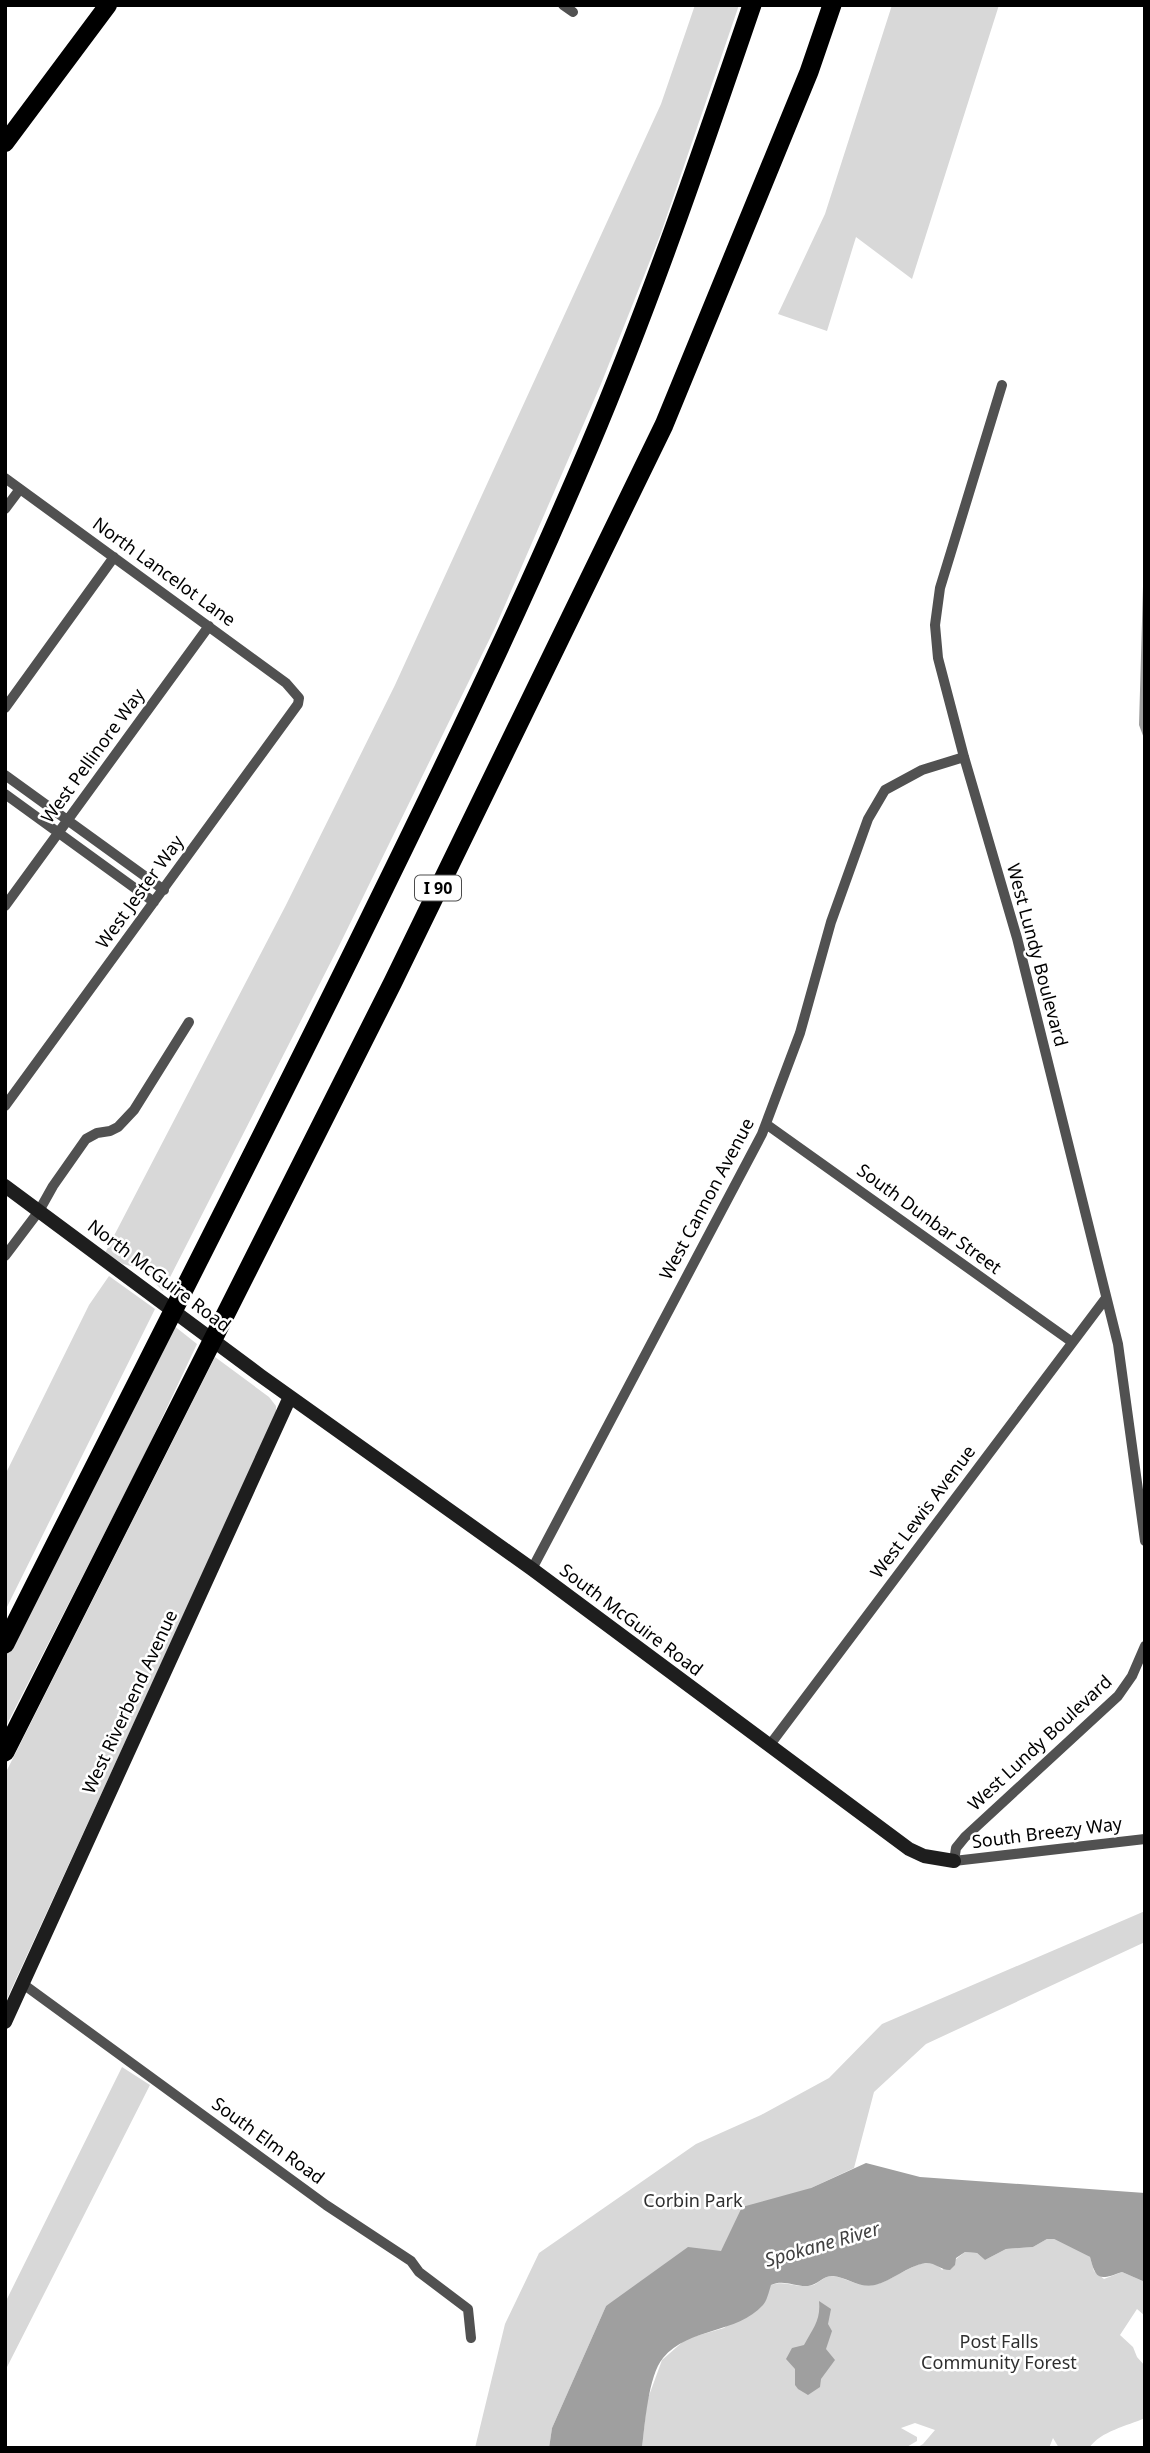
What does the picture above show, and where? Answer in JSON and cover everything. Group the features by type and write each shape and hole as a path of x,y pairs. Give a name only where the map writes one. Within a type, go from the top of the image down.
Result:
{"highway":[{"name":"I 90","path":"5,1644 313,1034 488,675 589,447 627,352 668,245 752,5"},
{"name":"I 90","path":"5,1752 393,982 664,425 773,162 832,5"}],"main road":[{"path":"5,143 108,5"}],"street":[{"name":"West Lundy Boulevard","path":"1002,385 940,588 935,625 940,671 1017,938 1118,1344 1145,1541"},
{"name":"North Lancelot Lane","path":"5,478 286,683 299,698"},
{"path":"5,509 20,489"},
{"path":"5,708 114,557"},
{"name":"West Pellinore Way","path":"5,906 209,626"},
{"name":"West Jester Way","path":"5,1106 299,704 299,698"},
{"name":"West Cannon Avenue","path":"532,1569 766,1124 800,1033 831,922 868,819 885,790 922,770 964,757"},
{"path":"5,775 164,890"},
{"path":"5,794 154,902"},
{"path":"5,1256 39,1211 86,1139 118,1127 134,1110 189,1022"},
{"path":"5,1085 15,1092"},
{"name":"South Dunbar Street","path":"766,1124 1072,1342"},
{"name":"North McGuire Road","path":"5,1186 290,1397"},
{"name":"West Lewis Avenue","path":"769,1746 1105,1298"},
{"name":"South McGuire Road","path":"290,1397 532,1569 909,1849 925,1856 954,1861"},
{"name":"West Riverbend Avenue","path":"5,2022 290,1397"},
{"name":"West Lundy Boulevard","path":"954,1861 956,1849 962,1840 1118,1696 1132,1676 1145,1646"},
{"name":"South Breezy Way","path":"954,1861 1145,1839"},
{"name":"South Elm Road","path":"23,1984 326,2205 411,2261 419,2272 468,2309 471,2338"}],"green space":[{"path":"695,5 739,5 661,233 601,384 495,628 339,946 163,1291 156,1284 162,1274 123,1264 105,1253 286,905 395,685 661,104"},
{"path":"892,5 999,5 912,279 856,237 827,331 778,314 825,214"},
{"path":"109,1276 155,1309 5,1611 5,1475 89,1305"},
{"path":"173,1325 197,1344 143,1458 5,1728 5,1655"},
{"path":"215,1357 269,1397 276,1406 276,1414 5,2003 5,1774"},
{"name":"Corbin Park","path":"1145,1911 1145,1942 926,2044 874,2092 854,2168 811,2188 721,2252 606,2306 552,2428 549,2448 475,2448 505,2324 539,2253 696,2144 761,2115 829,2078 882,2024"},
{"path":"122,2067 150,2085 5,2371 5,2303"},
{"name":"Post Falls Community Forest","path":"1047,2239 1054,2239 1090,2257 1094,2271 1104,2279 1122,2272 1145,2282 1145,2316 1137,2309 1120,2335 1133,2347 1145,2366 1145,2418 1107,2433 1089,2448 1059,2448 1053,2438 1049,2448 916,2448 935,2430 915,2423 901,2428 917,2437 917,2441 905,2448 642,2448 647,2401 662,2360 686,2339 724,2328 771,2285 780,2283 811,2286 832,2276 862,2285 873,2285 927,2262 934,2263 942,2270 965,2252 977,2253 985,2260 1006,2249 1033,2247"}],"water":[{"path":"1145,517 1145,741 1139,725"},
{"name":"Spokane River","path":"866,2163 920,2177 1145,2193 1145,2282 1122,2272 1100,2276 1094,2271 1090,2257 1054,2239 1047,2239 1033,2247 1006,2249 985,2260 977,2253 965,2252 956,2258 955,2265 950,2270 925,2263 869,2286 833,2276 808,2286 776,2283 771,2285 764,2303 752,2314 686,2341 663,2358 651,2388 642,2448 549,2448 552,2428 606,2306 688,2247 721,2251 742,2207 811,2188"},
{"path":"819,2301 831,2309 828,2324 832,2331 826,2349 835,2360 821,2379 820,2387 808,2395 795,2385 795,2369 786,2359 792,2348 804,2345 818,2319"}]}
